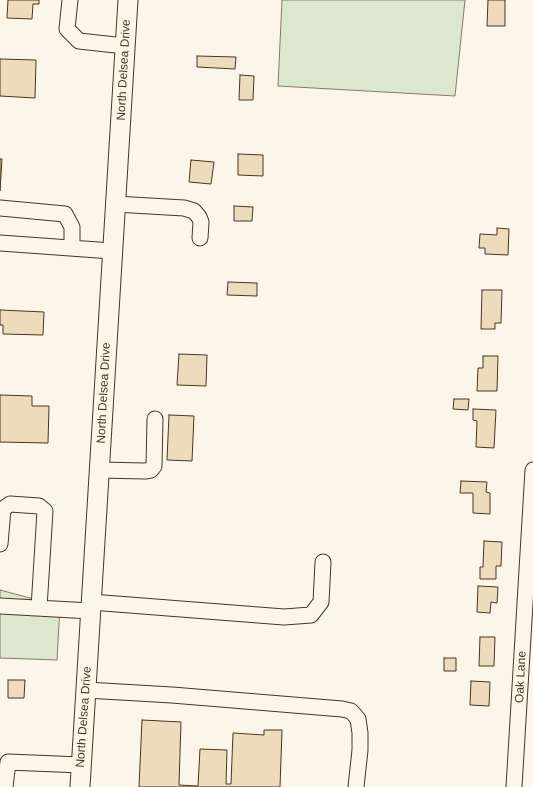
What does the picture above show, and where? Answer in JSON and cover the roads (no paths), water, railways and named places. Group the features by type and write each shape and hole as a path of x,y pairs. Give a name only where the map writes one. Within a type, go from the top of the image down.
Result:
{"main road":[{"name":"North Delsea Drive","path":"80,787 128,0"}],"street":[{"path":"70,0 67,29 79,41 125,46"},
{"path":"115,204 184,208 194,211 200,216 200,238"},
{"path":"0,208 65,214 72,227 72,248"},
{"path":"0,243 112,251"},
{"path":"99,470 150,470 154,466 155,419"},
{"name":"Oak Lane","path":"514,787 533,470"},
{"path":"0,544 3,509 10,504 38,506 45,512 39,608"},
{"path":"0,606 39,608 91,607 284,617 311,615 321,602 323,562"},
{"path":"86,690 342,709 351,711 358,719 360,733 360,750 356,787"},
{"path":"5,787 8,762 81,765"}]}
